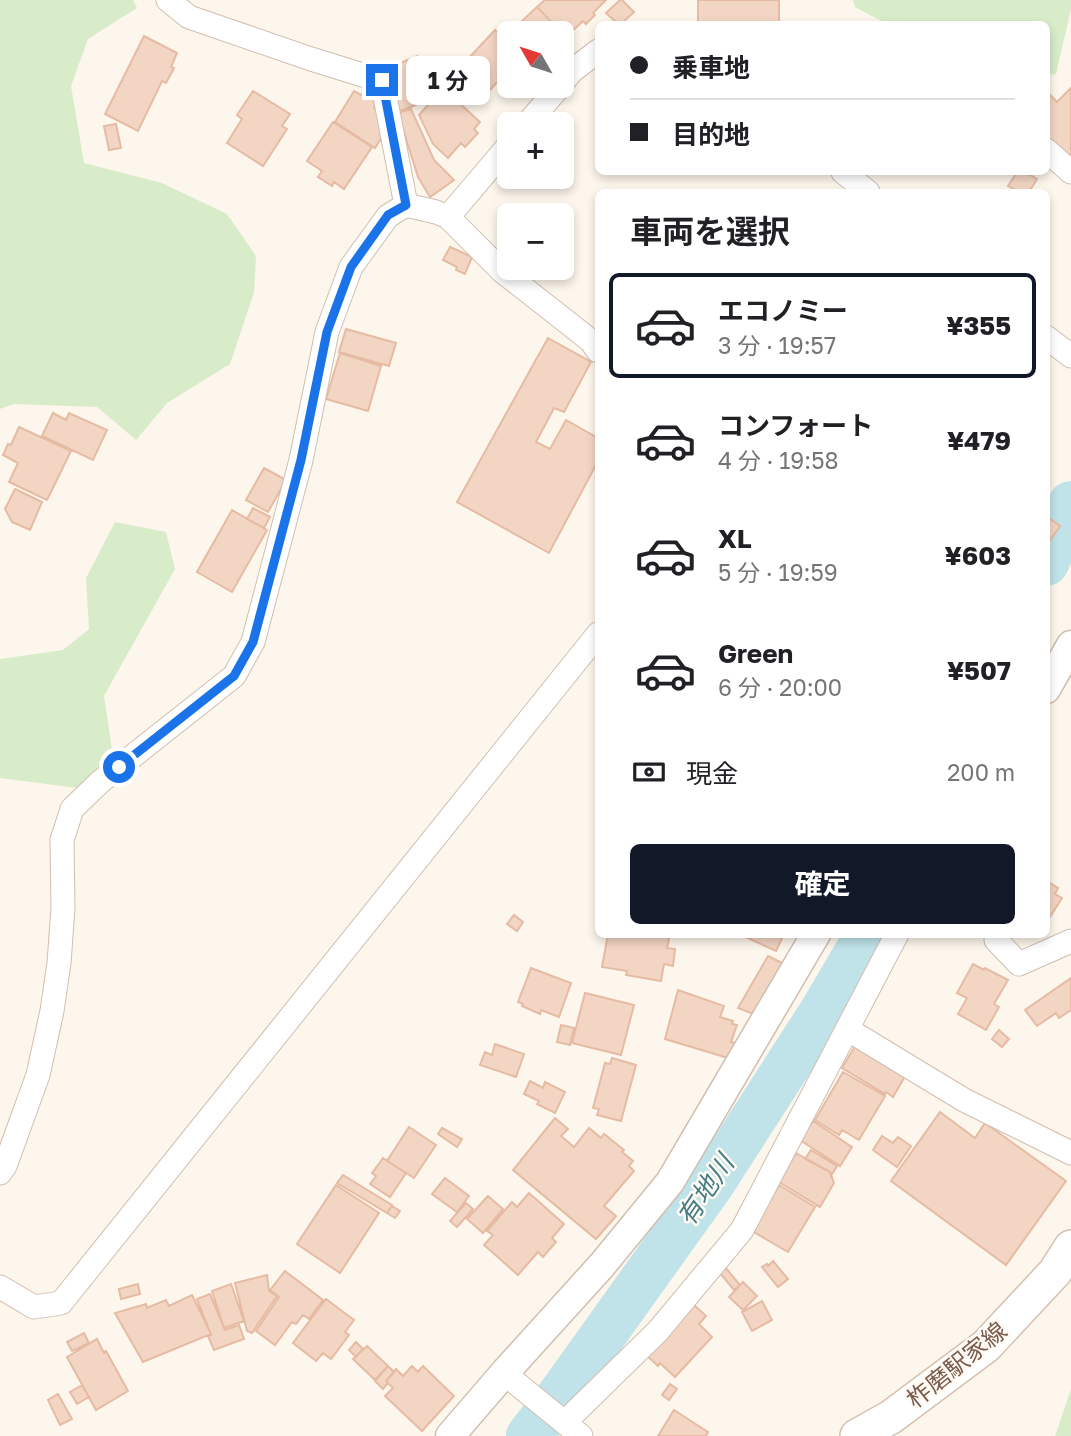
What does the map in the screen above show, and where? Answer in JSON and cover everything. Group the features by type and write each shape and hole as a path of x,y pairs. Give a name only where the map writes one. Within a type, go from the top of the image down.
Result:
{"main road":[{"name":"柞磨駅家線","path":"856,1436 891,1417 986,1346 1055,1272 1071,1247"}],"street":[{"path":"168,0 189,17 382,80 406,205"},
{"path":"574,69 595,53"},
{"path":"537,112 549,98"},
{"path":"1050,154 1071,172"},
{"path":"448,217 497,159"},
{"path":"847,175 864,189"},
{"path":"0,1174 38,1075 52,1011 63,908 62,840 72,809 100,782 234,676 253,642 301,460 327,332 351,267 388,215 406,205 448,217 502,271 595,347"},
{"path":"1050,340 1071,356"},
{"path":"0,1287 34,1307 61,1303 595,638"},
{"path":"1050,682 1071,645"},
{"path":"450,1436 511,1377 670,1182 814,938"},
{"path":"511,1377 573,1429 742,1230 895,938"},
{"path":"996,938 1019,964 1071,941"},
{"path":"848,1029 964,1100 1071,1153"}],"green space":[{"path":"0,0 133,0 137,8 88,39 71,86 84,163 162,183 227,214 256,256 254,292 230,364 167,403 136,440 97,407 14,404 0,409"},
{"path":"853,0 1071,0 1056,74 1050,75 1050,21 881,21 855,7"},
{"path":"115,522 166,532 175,569 104,696 114,763 77,788 0,778 0,659 63,650 89,629 86,578"},
{"path":"1071,1389 1071,1436 1055,1436"}],"building":[{"path":"545,0 606,0 586,24 583,21 574,29 574,21 551,21 537,7"},
{"path":"620,0 634,12 624,21 615,21 606,13"},
{"path":"698,0 779,0 779,21 698,21"},
{"path":"537,7 551,21 522,21"},
{"path":"495,30 497,82 478,103 451,77"},
{"path":"144,36 177,53 171,67 174,68 166,83 162,81 138,131 105,114"},
{"path":"417,56 434,98 400,111 384,70"},
{"path":"367,87 373,91 376,105 374,108 381,112 387,129 375,148 335,122 354,91 361,95"},
{"path":"443,88 480,122 474,129 478,133 465,147 461,143 448,158 433,144 419,115"},
{"path":"1071,88 1071,162 1050,142 1050,95 1057,102"},
{"path":"253,91 290,114 282,126 287,129 263,166 227,143 242,119 237,115"},
{"path":"411,109 434,160 454,180 430,197 418,177 398,113"},
{"path":"333,122 372,147 344,189 334,182 332,186 318,177 322,171 307,161"},
{"path":"116,124 121,148 109,150 104,126"},
{"path":"1015,175 1030,175 1037,179 1031,189 1014,189 1008,186"},
{"path":"450,247 472,257 465,274 443,260"},
{"path":"346,329 396,343 389,366 339,352"},
{"path":"548,338 591,362 564,412 554,408 536,442 550,449 566,420 595,436 595,467 549,553 457,502"},
{"path":"340,353 381,366 368,411 326,399"},
{"path":"53,413 66,420 69,413 107,430 93,460 42,436"},
{"path":"19,427 71,451 47,500 9,482 18,463 3,455"},
{"path":"264,468 286,480 268,512 246,500"},
{"path":"15,489 42,502 30,530 12,522 5,509"},
{"path":"253,508 270,517 264,528 247,519"},
{"path":"232,510 267,530 232,592 197,572"},
{"path":"1050,519 1060,526 1050,540"},
{"path":"1050,883 1058,888 1055,894 1062,898 1050,917"},
{"path":"514,915 523,922 517,931 507,924"},
{"path":"607,938 669,938 667,948 675,949 673,966 664,964 661,981 626,975 627,971 602,967"},
{"path":"748,938 782,938 776,951"},
{"path":"768,956 790,967 761,1017 738,1008"},
{"path":"973,964 1008,980 994,1004 999,1007 986,1030 958,1014 967,998 957,993"},
{"path":"531,968 571,983 559,1017 541,1010 540,1014 518,1002"},
{"path":"1071,978 1071,1010 1059,1018 1056,1013 1037,1026 1025,1010"},
{"path":"678,990 724,1006 720,1017 737,1025 731,1042 736,1043 728,1058 665,1039"},
{"path":"585,993 634,1005 621,1055 572,1043"},
{"path":"561,1025 574,1028 570,1045 557,1042"},
{"path":"999,1030 1009,1039 1002,1047 992,1039"},
{"path":"858,1041 908,1071 893,1097 842,1068"},
{"path":"495,1044 524,1054 516,1077 480,1065 485,1052 492,1055"},
{"path":"612,1058 636,1065 621,1121 597,1115 599,1109 593,1108 605,1063 610,1064"},
{"path":"843,1072 885,1096 859,1140 842,1130 839,1135 815,1120"},
{"path":"530,1081 543,1088 545,1082 565,1092 555,1113 524,1094"},
{"path":"940,1112 975,1138 985,1123 1066,1181 1006,1265 891,1181"},
{"path":"555,1118 568,1129 561,1136 574,1147 589,1128 601,1138 604,1134 633,1161 629,1166 634,1171 604,1206 616,1216 596,1239 513,1170"},
{"path":"813,1121 852,1147 840,1166 800,1140"},
{"path":"409,1127 436,1145 414,1178 387,1161"},
{"path":"442,1128 462,1139 457,1147 438,1134"},
{"path":"882,1136 893,1143 898,1137 911,1146 897,1167 873,1150"},
{"path":"811,1150 837,1166 831,1176 830,1172 805,1159"},
{"path":"796,1153 830,1172 834,1183 820,1207 779,1182"},
{"path":"383,1158 406,1173 390,1197 370,1184 376,1176 372,1173"},
{"path":"343,1175 392,1205 387,1213 337,1183"},
{"path":"445,1178 469,1196 457,1212 432,1194"},
{"path":"336,1185 379,1213 340,1273 297,1244"},
{"path":"779,1185 815,1207 788,1252 752,1231"},
{"path":"529,1193 564,1224 552,1238 556,1242 543,1257 538,1252 518,1275 484,1245 493,1235 487,1231 512,1202 517,1207"},
{"path":"488,1196 503,1209 483,1233 467,1219"},
{"path":"466,1203 473,1209 457,1227 450,1221"},
{"path":"392,1206 400,1211 395,1218 387,1213"},
{"path":"773,1261 788,1279 778,1287 762,1267"},
{"path":"725,1267 740,1285 734,1290 719,1272"},
{"path":"285,1271 323,1300 309,1319 303,1315 296,1324 292,1322 275,1345 256,1331 279,1297 270,1290"},
{"path":"267,1275 269,1291 277,1296 252,1333 247,1331 235,1283"},
{"path":"743,1282 757,1296 743,1310 729,1297"},
{"path":"138,1284 140,1294 121,1299 119,1289"},
{"path":"231,1284 244,1321 224,1328 212,1291"},
{"path":"210,1294 225,1330 239,1325 244,1339 214,1350 197,1299"},
{"path":"192,1295 211,1334 143,1362 115,1313 146,1304 147,1308 166,1300 169,1306"},
{"path":"326,1299 354,1320 345,1332 349,1335 331,1359 323,1353 316,1361 293,1343"},
{"path":"762,1301 772,1320 752,1331 742,1312"},
{"path":"692,1303 706,1316 699,1324 712,1337 675,1377 645,1354"},
{"path":"84,1333 89,1343 72,1351 67,1342"},
{"path":"97,1339 128,1391 96,1410 67,1357"},
{"path":"356,1342 363,1349 356,1357 349,1350"},
{"path":"367,1346 388,1366 375,1380 353,1359"},
{"path":"388,1366 394,1372 383,1389 375,1381"},
{"path":"412,1366 418,1372 423,1366 454,1396 422,1431 385,1396 393,1388 386,1381 396,1369 403,1376"},
{"path":"670,1384 677,1389 669,1400 662,1395"},
{"path":"82,1385 89,1397 77,1404 70,1392"},
{"path":"58,1394 72,1419 60,1425 48,1400"},
{"path":"674,1410 708,1432 706,1436 658,1436"}],"waterway":[{"name":"有地川","path":"1050,554 1071,504"},
{"name":"有地川","path":"529,1436 712,1183 824,1009 866,938"}],"route":[{"path":"119,767 234,676 253,642 301,460 327,332 351,267 388,215 406,205 382,80"}]}
